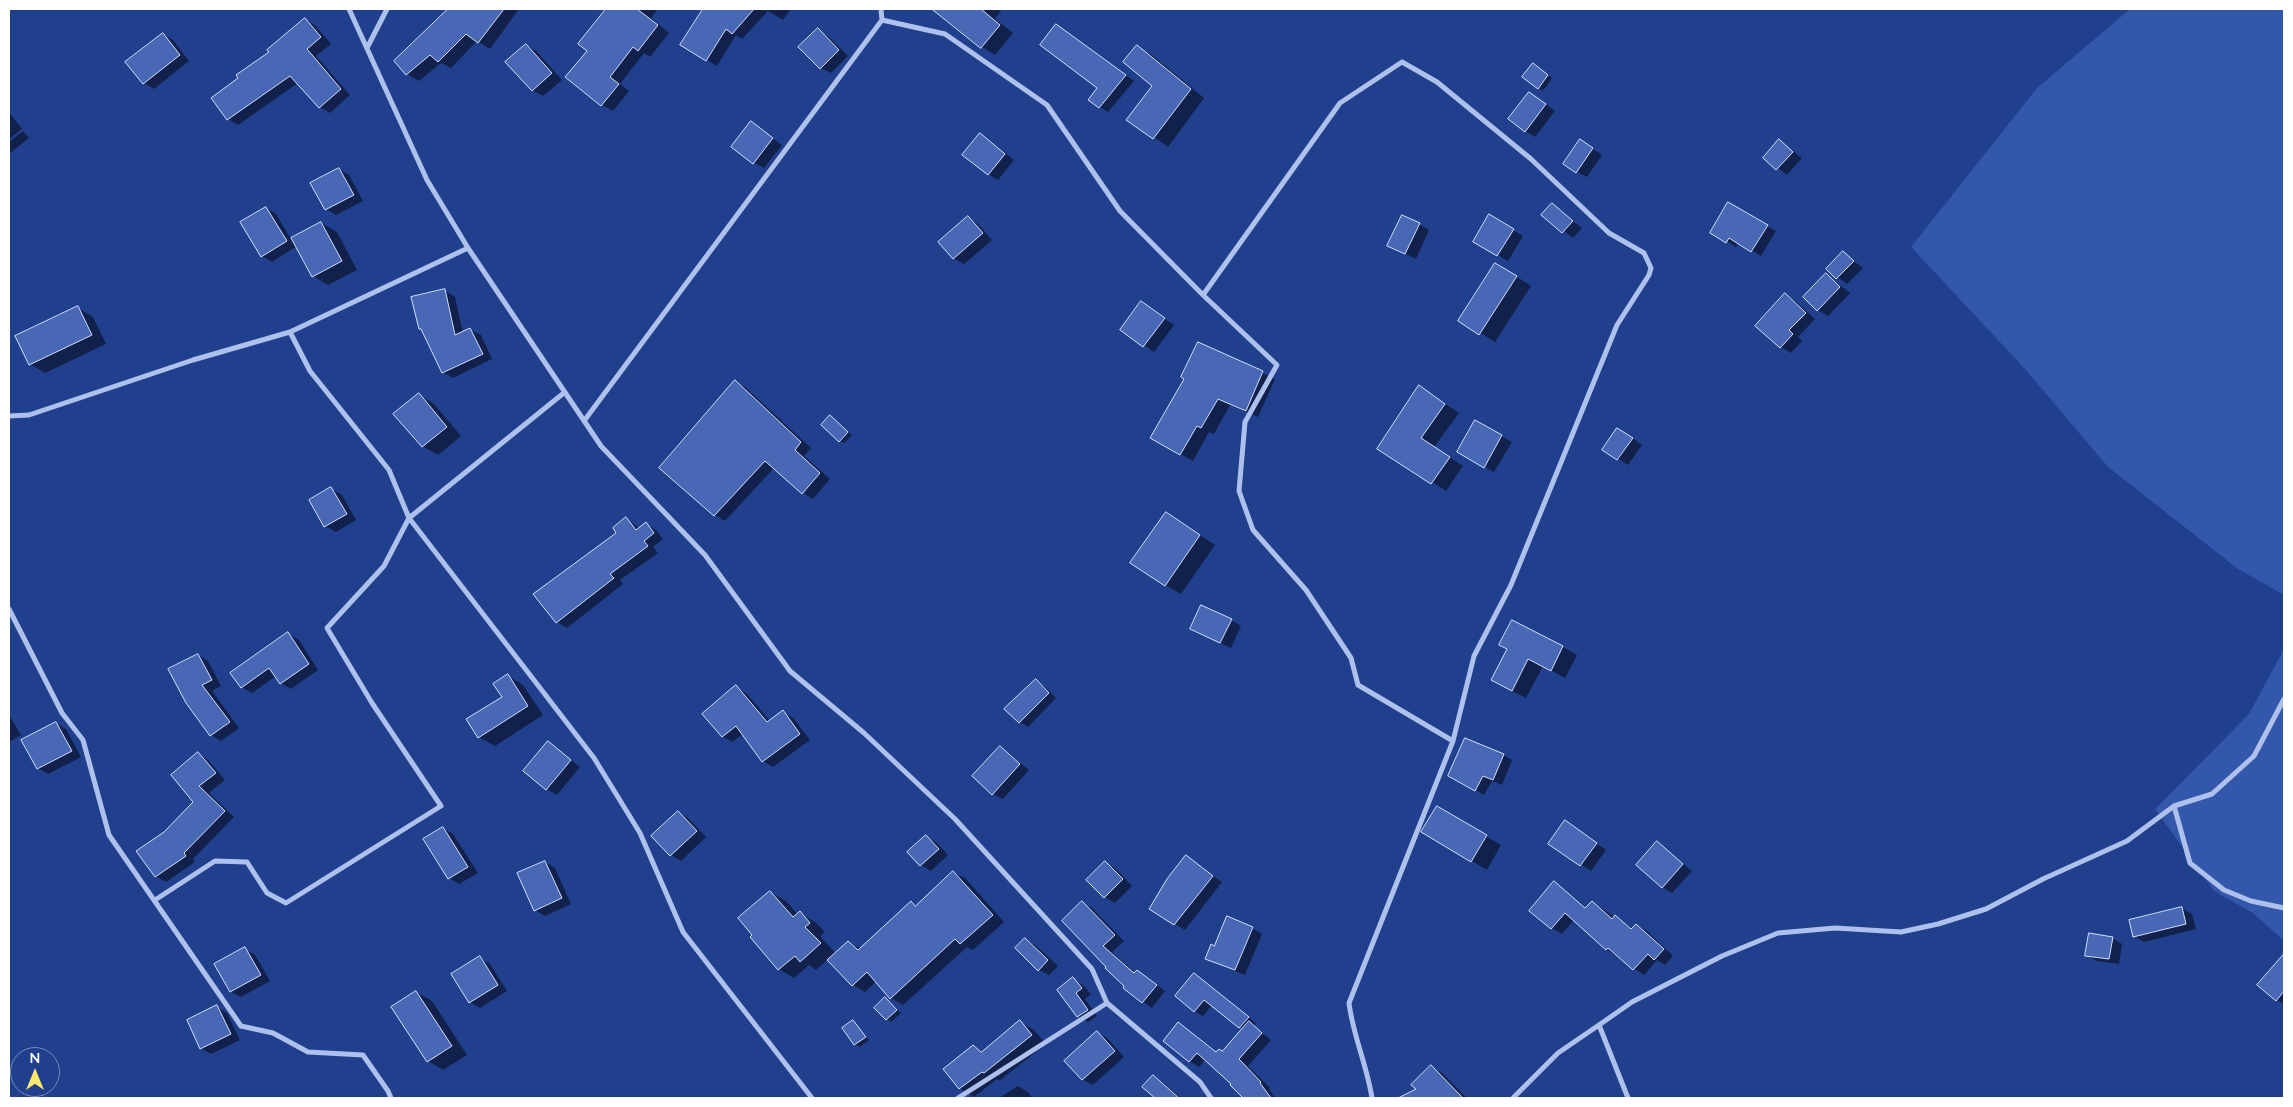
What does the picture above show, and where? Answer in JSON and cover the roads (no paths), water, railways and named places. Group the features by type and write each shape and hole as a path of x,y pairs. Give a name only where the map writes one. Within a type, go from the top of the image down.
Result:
{"street":[{"path":"349,9 427,180 468,248 602,446 705,555 790,671 864,733 955,820 1092,970 1107,1003 1200,1082 1210,1098"},
{"path":"367,48 387,9"},
{"path":"584,421 882,20 881,9"},
{"path":"882,20 945,34 1047,105 1120,211 1276,365 1245,422 1239,490 1253,530 1306,590 1351,658 1358,685 1452,741"},
{"path":"1203,295 1340,103 1402,62 1437,82 1531,159 1609,233 1644,253 1651,268 1649,275 1617,325 1511,585 1474,656 1452,741 1349,1003 1352,1025 1368,1071 1372,1098"},
{"path":"9,416 29,415 192,360 290,332 468,248"},
{"path":"290,332 310,371 389,470 409,518 594,758 640,833 683,932 812,1098"},
{"path":"155,900 216,860 247,862 267,893 286,903 441,806 372,703 327,628 384,566 409,518 565,392"},
{"path":"9,609 62,713 83,740 109,834 241,1026 273,1033 308,1052 363,1055 388,1091 390,1098"},
{"path":"1513,1098 1558,1053 1641,998 1722,956 1778,932 1835,928 1901,932 1938,924 1986,909 2042,879 2127,841 2174,806 2212,794 2254,756 2284,699"},
{"path":"2174,806 2190,863 2224,890 2251,901 2284,908"},
{"path":"958,1098 965,1097 1107,1003"},
{"path":"1599,1025 1628,1098"}]}
